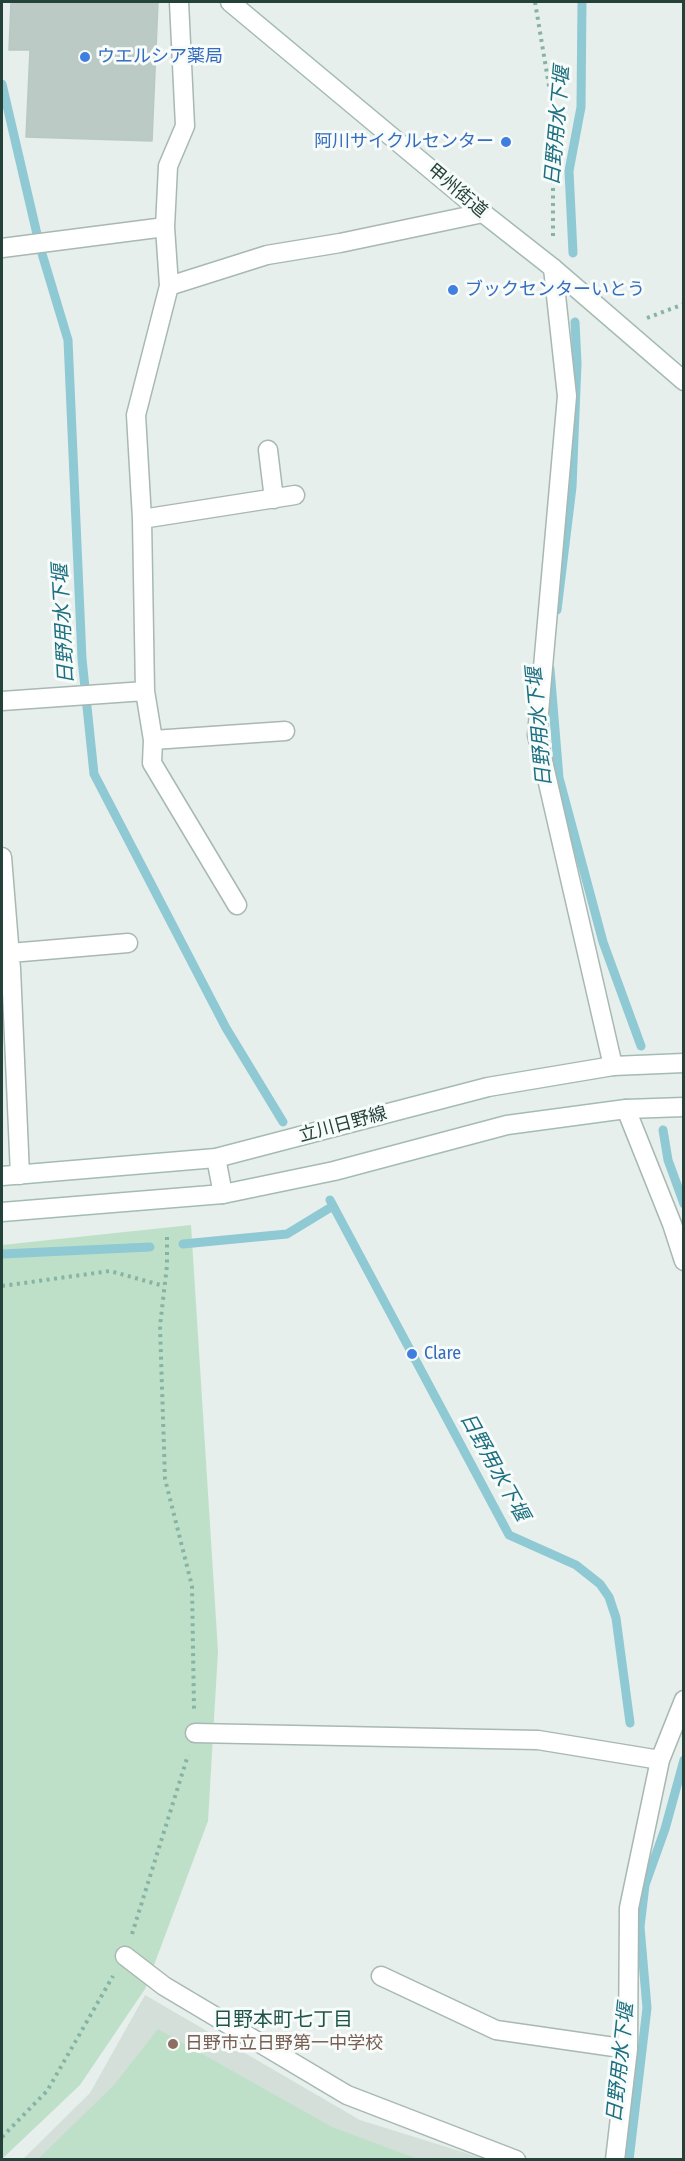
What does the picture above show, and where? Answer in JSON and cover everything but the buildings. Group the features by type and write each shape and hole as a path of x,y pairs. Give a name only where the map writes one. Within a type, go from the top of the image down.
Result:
{"street":[{"path":"179,2 185,126 168,166 165,227 169,286 135,415 142,519 145,691 153,740 152,763 237,904"},
{"name":"甲州街道","path":"230,2 552,268 684,381"},
{"path":"169,286 267,255 340,243 483,213"},
{"path":"2,248 165,227"},
{"path":"552,268 567,396 537,735 613,1066"},
{"path":"268,450 274,499"},
{"path":"142,519 296,495"},
{"path":"2,701 145,691"},
{"path":"153,740 285,732"},
{"path":"2,857 10,953 10,1175"},
{"path":"10,953 128,943"},
{"name":"立川日野線","path":"10,1175 216,1158 488,1087 613,1066 684,1063"},
{"path":"2,1212 223,1194 334,1171 507,1125 626,1110 684,1107"},
{"path":"626,1110 672,1224 684,1261"},
{"path":"216,1158 223,1194"},
{"path":"615,2160 628,2049 629,1908 660,1760 684,1700"},
{"path":"195,1733 538,1740 660,1760"},
{"path":"125,1956 164,1986 347,2095 516,2160"},
{"path":"381,1976 496,2030 628,2049"}],"path":[{"path":"535,2 553,110 552,268"},
{"path":"621,328 684,304"},
{"path":"2,2137 47,2091 125,1956 195,1733 192,1586 165,1479 160,1326 167,1237"},
{"path":"2,1286 110,1271 164,1286"}],"shaded area":[{"name":"日野市立日野第一中学校","path":"145,1995 360,2120 485,2159 22,2160 90,2093"}],"green space":[{"path":"191,1225 218,1651 208,1821 145,1989 80,2085 2,2159 2,1245"},
{"name":"日野市立日野第一中学校","path":"158,2029 332,2127 418,2159 38,2159 113,2086"}],"waterway":[{"name":"日野用水下堰","path":"573,253 569,171 581,107 582,2"},
{"name":"日野用水下堰","path":"2,84 40,247 68,340 82,659 94,774 226,1028 283,1122"},
{"name":"日野用水下堰","path":"557,610 572,487 577,363 575,322"},
{"name":"日野用水下堰","path":"550,669 559,778 603,942 641,1046"},
{"name":"日野用水下堰","path":"663,1130 668,1160 684,1204"},
{"name":"日野用水下堰","path":"330,1200 509,1535 576,1565 600,1584 609,1597 616,1618 630,1723"},
{"path":"183,1244 287,1234 333,1206"},
{"path":"2,1254 150,1247"},
{"name":"日野用水下堰","path":"629,2160 647,2008 640,1927 645,1885 665,1829 684,1760"}],"place":[{"name":"ウエルシア薬局","path":"85,57"},
{"name":"阿川サイクルセンター","path":"506,142"},
{"name":"ブックセンターいとう","path":"453,290"},
{"name":"Clare","path":"412,1354"},
{"name":"日野市立日野第一中学校","path":"173,2044"}],"district":[{"name":"日野本町七丁目","path":"283,2020"}]}
